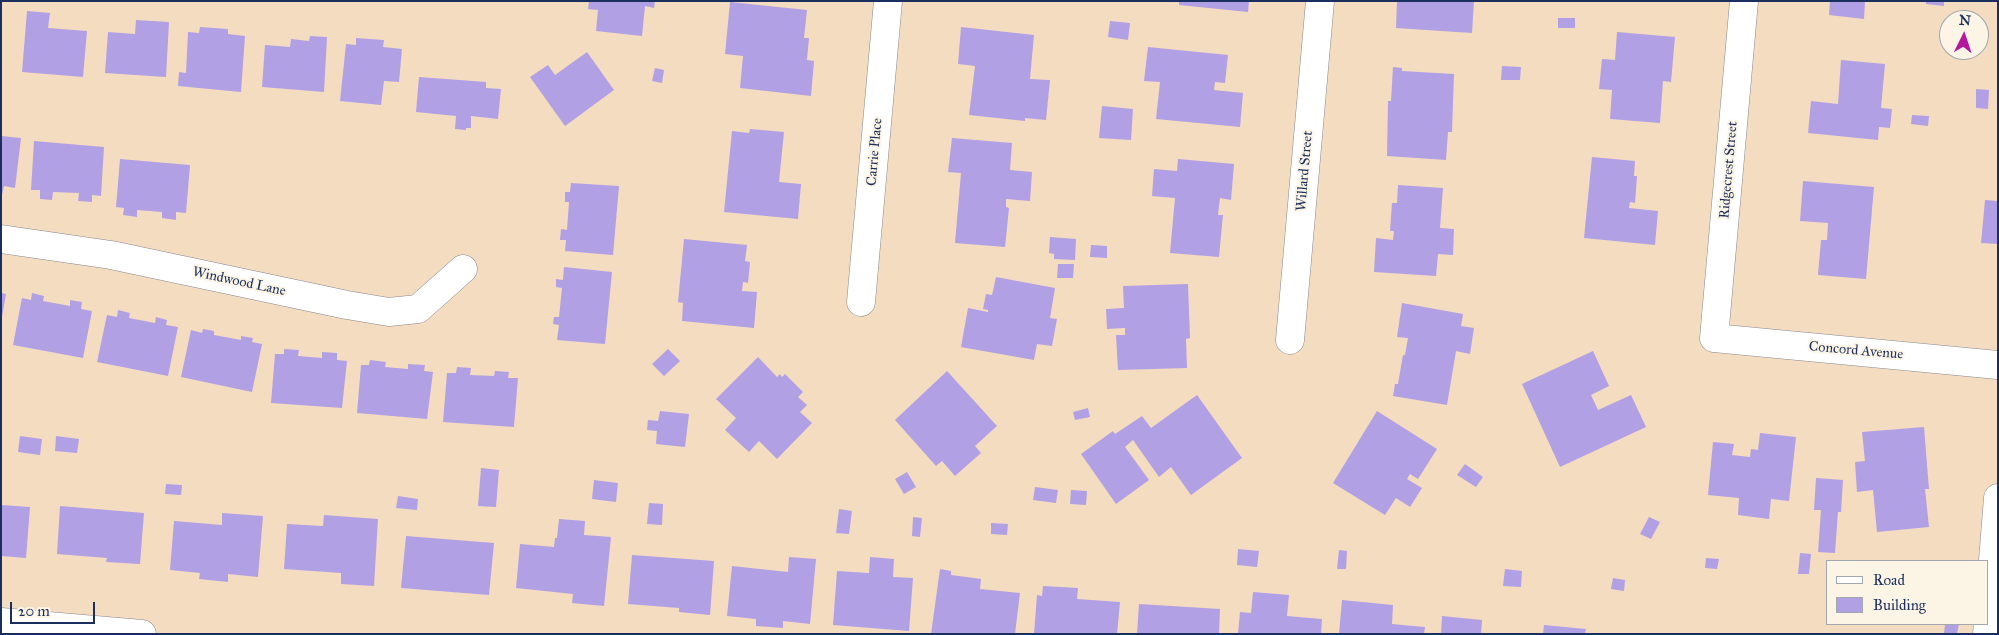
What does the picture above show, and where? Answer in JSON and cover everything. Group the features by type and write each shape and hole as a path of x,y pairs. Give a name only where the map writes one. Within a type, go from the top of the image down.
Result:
{"street":[{"name":"Carrie Place","path":"861,302 888,1"},
{"name":"Willard Street","path":"1290,340 1320,1"},
{"name":"Ridgecrest Street","path":"1714,338 1744,1"},
{"name":"Windwood Lane","path":"1,239 111,255 347,305 389,312 418,309 463,269"},
{"name":"Concord Avenue","path":"1714,338 1998,364"},
{"path":"1989,609 1998,498"},
{"path":"1,622 142,634"}],"building":[{"path":"589,1 655,1 654,8 645,6 642,36 596,31 598,10 588,9"},
{"path":"1179,1 1249,1 1248,12 1179,5"},
{"path":"1397,1 1474,1 1472,33 1396,28"},
{"path":"1830,1 1865,1 1864,19 1829,15"},
{"path":"1926,1 1944,1 1944,6 1926,4"},
{"path":"730,2 807,10 804,38 809,38 807,60 814,61 811,96 740,88 743,56 725,54"},
{"path":"27,11 50,13 48,28 87,31 83,77 22,72"},
{"path":"1558,18 1575,18 1575,28 1558,28"},
{"path":"136,20 169,22 166,77 105,73 108,32 135,34"},
{"path":"1110,21 1130,23 1128,40 1108,37"},
{"path":"200,27 228,29 228,34 245,36 241,92 178,86 179,72 186,73 188,32 199,33"},
{"path":"961,27 1034,35 1030,79 1050,80 1046,120 1025,118 1025,121 969,115 975,66 958,64"},
{"path":"1617,32 1675,37 1671,82 1663,81 1660,123 1610,119 1612,90 1599,89 1602,59 1615,60"},
{"path":"310,36 327,37 324,92 262,87 265,45 290,47 291,39 309,41"},
{"path":"356,38 384,40 383,47 402,49 399,82 384,81 381,105 340,101 346,44 356,45"},
{"path":"1148,47 1228,55 1225,83 1215,82 1214,90 1243,93 1240,127 1156,119 1160,82 1144,81"},
{"path":"587,52 614,90 565,126 530,77 548,65 555,75"},
{"path":"1841,60 1885,64 1881,108 1892,109 1890,128 1879,127 1878,140 1808,133 1811,101 1838,104"},
{"path":"1502,66 1521,67 1520,80 1501,80"},
{"path":"1393,67 1402,68 1402,71 1454,74 1452,132 1448,132 1446,160 1387,156 1388,101 1391,101"},
{"path":"655,68 664,70 662,83 652,81"},
{"path":"419,77 486,82 486,88 501,89 498,119 471,116 471,128 466,128 466,130 455,129 456,116 416,112"},
{"path":"1976,89 1989,90 1988,109 1976,108"},
{"path":"1102,106 1133,109 1131,140 1099,138"},
{"path":"1912,115 1929,116 1928,126 1911,124"},
{"path":"750,129 784,132 779,182 801,184 798,219 724,212 732,131 749,133"},
{"path":"1,136 21,138 15,188 4,186 2,195"},
{"path":"952,138 1012,143 1010,170 1032,172 1030,201 1006,199 1006,207 1009,208 1005,247 955,243 961,173 948,172"},
{"path":"34,141 104,147 101,196 92,195 92,202 78,201 79,193 53,192 52,200 40,199 40,190 31,190"},
{"path":"1592,157 1635,161 1634,176 1637,176 1635,203 1630,202 1629,208 1658,211 1655,245 1584,238"},
{"path":"120,159 190,165 186,213 176,212 176,220 162,218 162,212 137,210 137,217 123,215 124,208 116,207"},
{"path":"1178,159 1234,164 1231,200 1220,198 1218,215 1223,215 1219,257 1170,253 1175,198 1152,196 1154,169 1177,171"},
{"path":"1803,181 1874,187 1866,279 1818,275 1821,240 1827,240 1828,223 1800,221"},
{"path":"571,183 619,186 613,255 565,251 566,240 560,240 561,229 567,230 569,202 565,202 565,192 570,192"},
{"path":"1398,185 1443,188 1440,228 1454,229 1453,255 1438,254 1436,276 1374,272 1376,238 1393,240 1394,231 1390,231 1392,203 1397,203"},
{"path":"1985,200 1998,201 1998,244 1981,243"},
{"path":"1050,237 1076,239 1075,260 1054,259 1054,254 1049,253"},
{"path":"684,239 747,245 745,261 750,262 748,283 743,282 742,291 757,292 754,328 682,321 683,303 678,302"},
{"path":"1091,245 1107,246 1107,258 1090,257"},
{"path":"1058,264 1074,264 1073,278 1057,278"},
{"path":"564,267 612,272 605,344 557,340 559,325 553,324 554,317 559,317 562,288 556,287 556,279 563,280"},
{"path":"996,277 1055,288 1050,318 1057,319 1052,346 1037,344 1034,360 961,347 968,308 988,312 988,310 983,309 986,294 992,295"},
{"path":"1188,284 1190,338 1186,339 1187,368 1118,370 1116,335 1125,335 1125,328 1107,329 1106,309 1124,308 1123,286"},
{"path":"1,293 6,294 2,317 1,317"},
{"path":"32,293 44,296 43,301 70,306 70,300 82,302 81,309 92,311 83,358 13,345 22,298 31,300"},
{"path":"1402,303 1463,314 1461,326 1474,328 1470,354 1456,351 1447,405 1393,396 1395,384 1398,384 1408,338 1397,337"},
{"path":"118,310 130,313 129,318 155,323 156,317 167,320 166,325 178,327 168,376 97,362 107,315 117,317"},
{"path":"203,329 214,331 214,335 241,340 241,336 253,338 252,342 262,344 252,392 181,377 191,330 202,333"},
{"path":"284,349 299,350 298,356 322,358 322,352 337,353 337,360 347,361 342,408 271,403 275,354 284,354"},
{"path":"668,349 680,361 664,376 652,364"},
{"path":"1593,351 1609,386 1591,395 1598,410 1631,395 1646,427 1560,467 1522,384"},
{"path":"758,357 777,377 780,374 782,377 785,374 803,392 798,397 807,405 800,412 812,423 777,459 759,441 749,452 725,430 736,418 716,399"},
{"path":"370,360 386,362 385,367 408,369 408,364 425,365 424,371 433,372 427,419 357,413 361,365 369,365"},
{"path":"457,367 471,368 470,375 494,376 495,371 509,372 508,378 518,378 514,427 443,422 447,373 456,373"},
{"path":"947,371 997,426 975,446 981,453 955,476 942,461 936,466 895,420"},
{"path":"1197,395 1242,458 1191,495 1171,467 1159,477 1133,440 1125,447 1149,480 1116,504 1081,454 1113,431 1115,434 1142,416 1151,428"},
{"path":"1088,408 1090,417 1075,420 1073,412"},
{"path":"660,411 689,414 685,447 656,444 657,431 647,430 648,420 658,421"},
{"path":"1377,411 1437,449 1418,479 1410,474 1407,479 1422,488 1410,507 1396,498 1385,515 1333,483"},
{"path":"1924,427 1929,489 1925,489 1929,527 1877,532 1873,490 1857,492 1855,462 1865,461 1862,432"},
{"path":"1760,433 1796,437 1789,501 1771,499 1769,519 1738,515 1739,498 1708,495 1713,442 1734,444 1732,455 1750,457 1751,449 1758,450"},
{"path":"20,436 42,439 40,455 18,452"},
{"path":"56,436 79,439 77,453 55,451"},
{"path":"1465,464 1483,477 1476,487 1457,475"},
{"path":"481,468 499,470 496,507 478,506"},
{"path":"907,472 916,487 904,494 895,479"},
{"path":"1816,478 1843,480 1835,553 1818,552 1821,510 1814,510"},
{"path":"594,480 618,483 616,502 592,499"},
{"path":"166,484 182,485 181,495 165,494"},
{"path":"1035,487 1058,490 1056,503 1033,500"},
{"path":"1071,490 1087,491 1086,505 1070,504"},
{"path":"398,496 418,499 417,510 396,508"},
{"path":"649,503 663,504 662,525 647,524"},
{"path":"1,505 30,507 26,558 1,556"},
{"path":"60,506 144,513 140,564 106,562 107,558 57,554"},
{"path":"839,509 852,511 849,534 836,533"},
{"path":"222,513 263,516 258,577 228,574 228,582 199,579 200,573 170,570 174,521 222,525"},
{"path":"324,515 378,519 374,586 341,584 341,573 284,569 287,524 323,526"},
{"path":"913,517 922,518 920,537 912,536"},
{"path":"1649,517 1660,522 1651,539 1640,534"},
{"path":"559,519 585,521 584,535 611,537 604,606 572,603 573,594 516,588 520,544 554,547"},
{"path":"991,523 1008,524 1007,535 991,534"},
{"path":"406,536 494,543 489,595 401,588"},
{"path":"1238,549 1259,551 1257,567 1237,565"},
{"path":"1339,550 1347,551 1346,569 1337,569"},
{"path":"1800,553 1811,554 1809,574 1798,574"},
{"path":"632,555 714,561 710,615 679,612 679,608 628,604"},
{"path":"789,557 816,559 810,624 783,621 783,628 756,626 756,619 727,616 732,566 788,572"},
{"path":"870,557 894,559 893,577 913,578 909,631 833,625 837,571 869,573"},
{"path":"1706,558 1719,559 1717,569 1705,568"},
{"path":"940,569 951,571 951,575 981,579 980,589 1020,593 1015,634 931,634"},
{"path":"1505,569 1522,571 1521,587 1503,586"},
{"path":"1613,578 1625,580 1624,591 1611,589"},
{"path":"1043,586 1078,588 1077,599 1120,602 1117,634 1034,634 1037,595 1042,596"},
{"path":"1253,592 1289,595 1287,616 1322,619 1321,634 1238,634 1240,612 1251,613"},
{"path":"1342,600 1393,605 1392,624 1425,627 1424,634 1339,634"},
{"path":"1139,604 1220,609 1219,634 1137,634"},
{"path":"1442,616 1482,620 1481,634 1441,634"},
{"path":"1544,625 1586,629 1585,634 1543,634"},
{"path":"1945,625 1959,625 1957,634 1944,634"}]}
